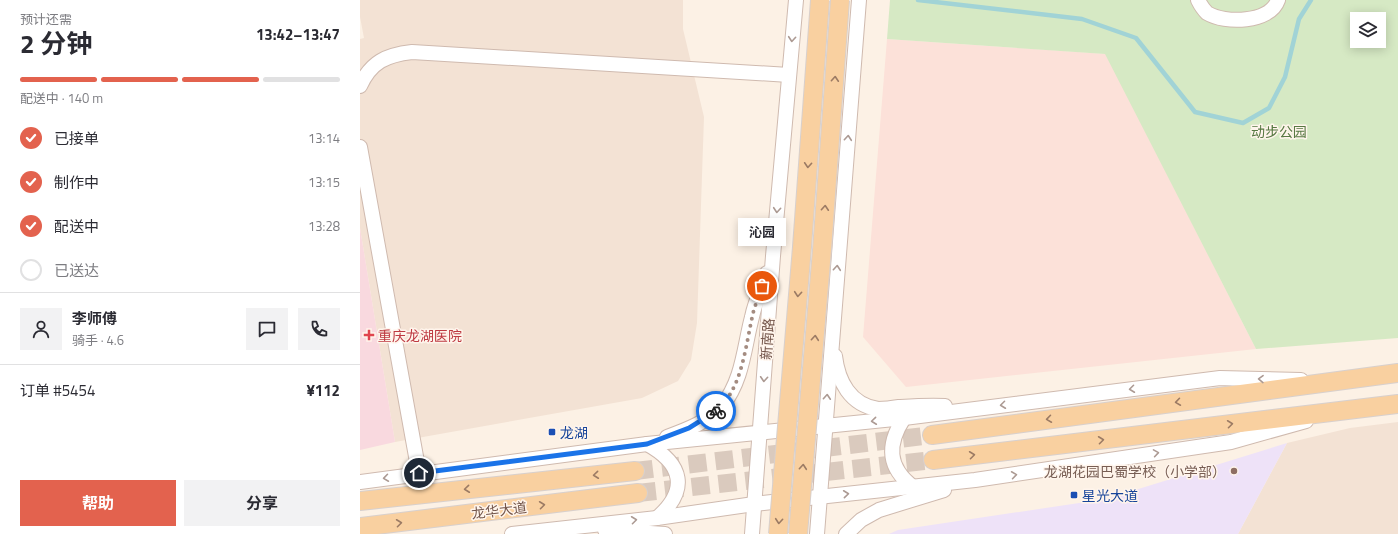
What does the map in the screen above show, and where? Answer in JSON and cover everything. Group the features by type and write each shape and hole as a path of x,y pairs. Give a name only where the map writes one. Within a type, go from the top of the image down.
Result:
{"main road":[{"name":"新南路","path":"778,534 802,255 820,0"},
{"path":"798,534 822,250 840,0"},
{"path":"932,435 1398,373"},
{"path":"933,460 1398,404"},
{"name":"龙华大道","path":"360,501 635,471"},
{"name":"龙华大道","path":"360,527 638,493"}],"street":[{"name":"新南路","path":"752,534 773,256 796,0"},
{"path":"817,534 824,426 859,0"},
{"path":"1198,0 1207,13 1236,21 1260,17 1276,5 1278,0"},
{"path":"360,86 363,79 376,64 391,54 412,52 789,75"},
{"path":"360,147 419,473"},
{"path":"647,444 689,428 706,419 722,406 734,386 744,360 752,316 773,256"},
{"path":"832,332 837,370 842,384 852,396 864,404 878,409 930,405 980,408"},
{"path":"360,482 647,444 904,418 1220,378 1342,380"},
{"path":"512,534 657,518 754,504 975,480 1231,442 1345,410"},
{"path":"904,418 894,433 892,449 895,467 901,478 914,487"},
{"path":"647,444 670,460 677,474 678,486 675,498 669,508 657,518"},
{"path":"846,534 861,520 878,510 975,480"},
{"path":"569,528 665,534"}],"shaded area":[{"path":"360,0 683,0 683,29 704,117 697,323 691,360 678,381 642,398 395,442 360,228 360,39 364,38 360,17"},
{"path":"887,39 1106,54 1256,349 906,387 863,337"},
{"name":"重庆龙湖医院","path":"360,228 395,442 360,450"},
{"path":"1398,422 1398,534 1238,534 1287,443 1350,428"},
{"name":"龙湖花园巴蜀学校（小学部）","path":"1287,443 1238,534 889,534 898,530 1106,499"}],"green space":[{"name":"动步公园","path":"890,0 1398,0 1398,338 1256,349 1105,54 887,39"}],"waterway":[{"path":"918,0 1082,19 1136,38 1195,112 1243,123 1269,108 1285,77 1299,19 1311,0"}],"tunnel":[{"path":"635,471 932,435"},
{"path":"638,493 933,460"}],"way so far":[{"path":"716,411 722,406 734,386 744,360 752,316 762,286"}],"place":[{"name":"沁园","path":"762,286"},
{"name":"重庆龙湖医院","path":"369,335"},
{"name":"龙湖","path":"552,432"},
{"name":"龙湖花园巴蜀学校（小学部）","path":"1234,471"},
{"name":"星光大道","path":"1074,495"}],"route":[{"path":"419,473 647,444 689,428 706,419 716,411"}]}
